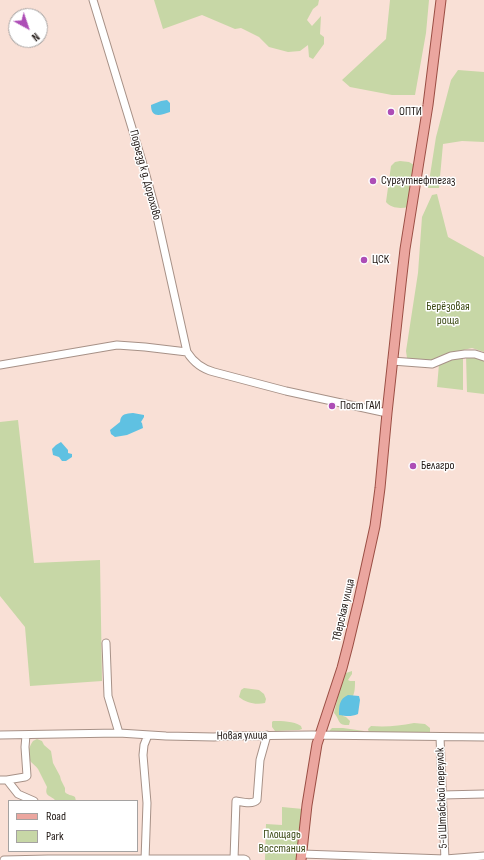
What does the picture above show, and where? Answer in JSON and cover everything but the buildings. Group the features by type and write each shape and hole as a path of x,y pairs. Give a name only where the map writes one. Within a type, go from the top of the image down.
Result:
{"main road":[{"name":"Тверская улица","path":"302,857 307,805 315,756 320,735 342,668 358,607 371,546 380,488 392,361 405,249 428,105 441,0"}],"street":[{"name":"Подъезд к д. Дорохово","path":"93,0 155,208 187,352"},
{"path":"0,365 117,346 145,347 187,352 196,364 210,371 286,391 387,413"},
{"path":"392,361 432,364 451,356 465,354 475,354 484,357"},
{"path":"106,643 108,696 119,733"},
{"name":"Новая улица","path":"0,735 119,733 214,737 320,735 484,737"},
{"path":"3,780 27,776 25,748 26,735"},
{"path":"145,860 147,804 143,755 144,745 148,735"},
{"path":"234,859 236,801 255,802 257,800 260,760 267,736"},
{"name":"5-й Штабской переулок","path":"440,736 445,859"},
{"path":"3,780 18,794 32,800"},
{"path":"442,795 484,794"},
{"path":"302,857 445,859 484,856"},
{"path":"4,860 246,860"}],"green space":[{"path":"154,0 319,0 318,5 313,9 307,20 312,26 321,16 320,34 324,37 324,44 313,59 309,57 308,45 300,51 288,52 269,47 259,37 241,28 235,29 202,15 163,29"},
{"path":"390,0 429,0 426,33 415,95 392,95 350,87 342,80 386,39"},
{"path":"458,70 484,72 484,142 462,141 443,144 439,188 428,188 436,137 451,80"},
{"path":"395,162 409,162 414,165 408,207 396,208 386,202 391,166"},
{"name":"Берёзовая роща","path":"437,194 448,237 484,257 484,352 472,348 446,354 436,360 421,361 407,358 406,351 418,273 422,217 432,195"},
{"path":"466,355 484,358 484,394 467,392"},
{"path":"463,358 463,390 437,387 439,364 449,360"},
{"path":"18,420 34,563 100,560 102,681 30,686 25,627 0,596 0,422"},
{"path":"352,671 352,674 348,680 355,681 355,690 343,716 350,721 349,725 345,725 339,722 334,713 342,680 346,673"},
{"path":"244,688 259,690 264,694 266,699 265,703 251,703 239,697 241,690"},
{"path":"273,721 295,723 301,726 302,729 275,731 272,727"},
{"path":"414,723 425,724 430,728 430,734 369,733 368,729 371,726 392,726"},
{"path":"332,728 364,731 364,734 329,733"},
{"path":"37,739 42,741 51,751 53,763 65,788 65,792 75,797 76,800 55,800 46,793 47,787 38,769 29,759 30,746 33,741"},
{"name":"Площадь Восстания","path":"282,807 303,809 298,860 265,860 266,824 282,825"}],"water":[{"path":"167,100 170,103 170,112 157,115 153,112 151,105"},
{"path":"133,413 144,415 141,422 143,428 127,435 115,437 111,434 110,430 120,422 123,415"},
{"path":"61,442 68,450 68,453 72,454 72,457 66,461 62,461 59,457 53,455 52,449"},
{"path":"348,695 359,696 360,700 358,714 351,716 339,715 339,706 341,701"}],"place":[{"name":"ОПТИ","path":"391,112"},
{"name":"Сургутнефтегаз","path":"373,181"},
{"name":"ЦСК","path":"364,260"},
{"name":"Пост ГАИ","path":"332,406"},
{"name":"Белагро","path":"413,466"}]}
